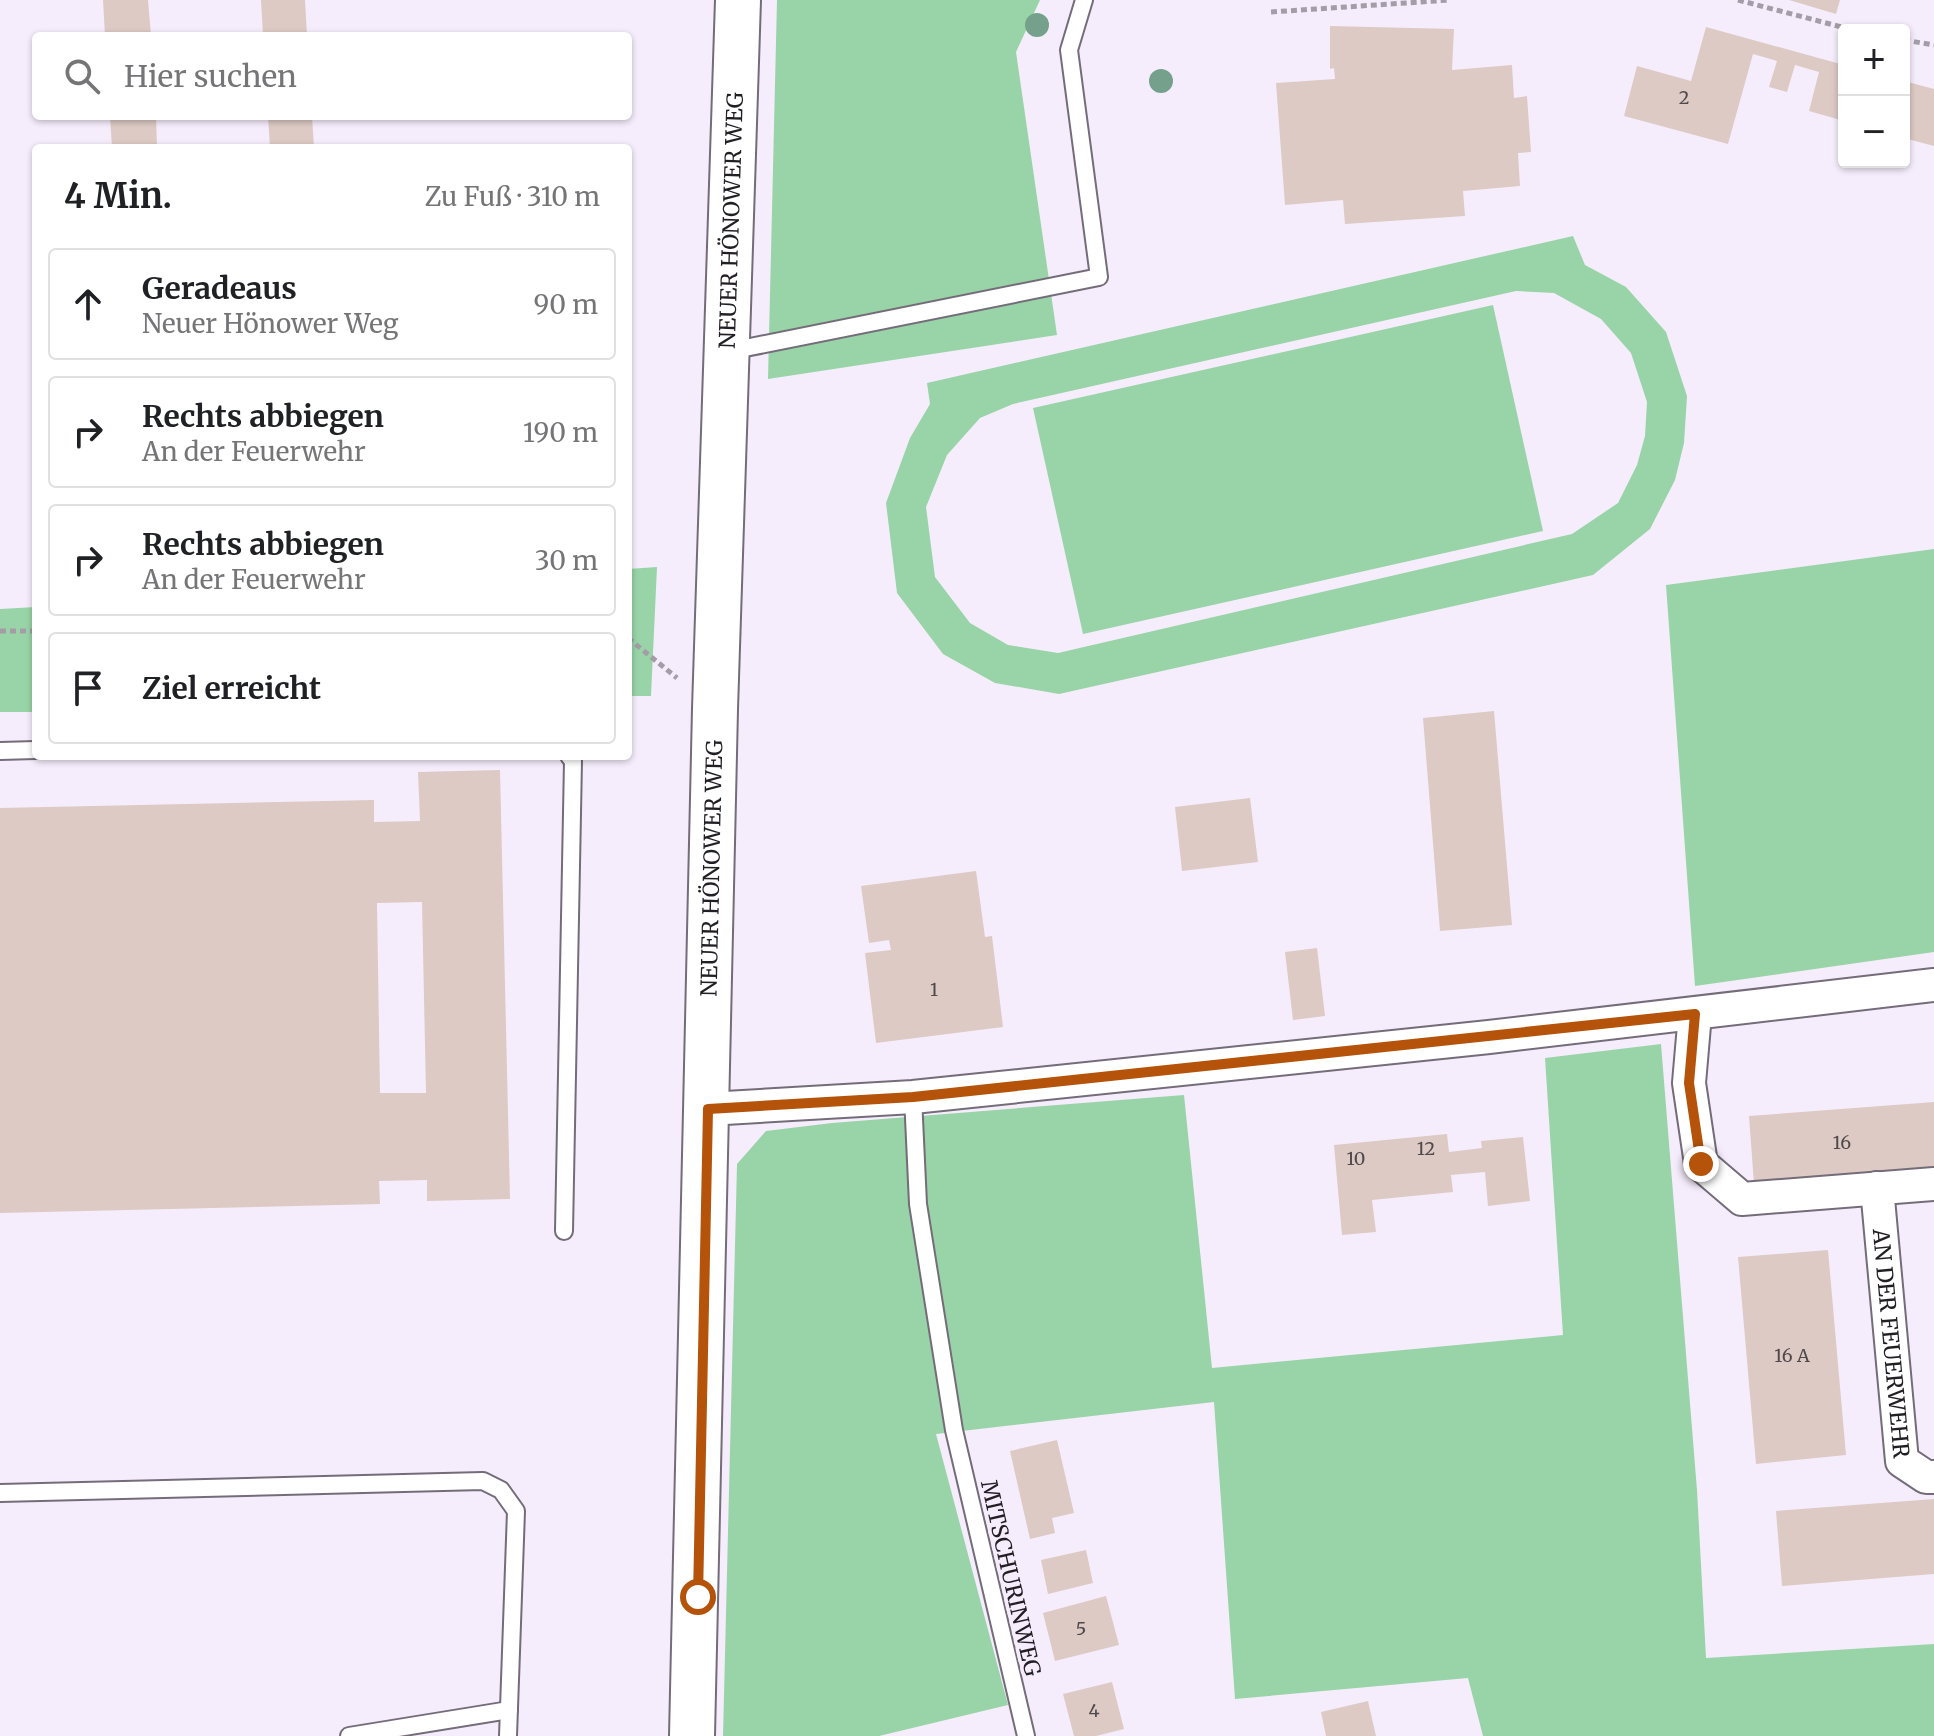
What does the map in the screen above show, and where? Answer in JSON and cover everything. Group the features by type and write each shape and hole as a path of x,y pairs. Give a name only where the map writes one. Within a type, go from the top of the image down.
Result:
{"main road":[{"name":"NEUER HÖNOWER WEG","path":"692,1736 715,709 738,0"}],"street":[{"path":"708,1109 913,1097 1695,1014 1934,985"},
{"path":"1695,1014 1689,1083 1701,1164 1742,1199 1934,1184"},
{"name":"AN DER FEUERWEHR","path":"1877,1188 1902,1461 1926,1477 1934,1477"}],"lane":[{"path":"727,352 1099,277 1069,50 1084,0"},
{"path":"0,751 32,750"},
{"path":"564,1231 572,760"},
{"name":"MITSCHURINWEG","path":"913,1097 918,1204 954,1430 1026,1736"},
{"path":"0,1493 483,1481 501,1490 516,1511 508,1736"},
{"path":"349,1736 509,1710"}],"path":[{"path":"1271,12 1450,0"},
{"path":"1738,0 1838,26"},
{"path":"1910,41 1934,45"},
{"path":"0,631 32,631"},
{"path":"632,641 715,709"}],"green space":[{"path":"777,0 1040,0 1016,52 1057,335 768,379"},
{"path":"1573,236 1585,265 1626,287 1666,332 1687,396 1684,443 1675,480 1650,529 1593,575 1059,694 995,683 943,654 897,593 886,503 910,438 930,404 927,383","holes":["1516,291 1554,293 1601,319 1631,353 1647,402 1645,436 1637,465 1618,503 1572,534 1058,653 1008,645 970,623 935,577 926,507 947,455 980,418 1013,404"]},
{"path":"1493,305 1543,531 1083,634 1033,408"},
{"path":"1934,549 1934,952 1695,986 1666,585"},
{"path":"657,567 651,696 632,696 632,569"},
{"path":"32,607 32,712 0,712 0,609"},
{"path":"1661,1044 1697,1490 1706,1658 1934,1644 1934,1736 1483,1736 1468,1678 1235,1699 1214,1402 936,1434 1008,1705 879,1736 723,1736 737,1164 766,1131 1184,1095 1212,1368 1563,1335 1545,1058"}],"building":[{"path":"103,0 148,0 151,32 105,32"},
{"path":"261,0 305,0 307,32 263,32"},
{"path":"1789,0 1840,0 1836,14"},
{"path":"1330,26 1454,29 1452,70 1512,65 1514,98 1527,96 1531,152 1518,153 1520,186 1463,191 1465,216 1345,224 1343,200 1285,205 1276,83 1335,79 1334,68 1330,69"},
{"path":"1706,27 1838,63 1838,119 1809,111 1819,72 1795,65 1787,92 1769,87 1777,61 1753,54 1728,144 1624,116 1637,66 1691,81"},
{"path":"1910,83 1934,89 1934,146 1910,140"},
{"path":"110,120 156,120 157,144 112,144"},
{"path":"268,120 312,120 314,144 270,144"},
{"path":"1494,711 1512,925 1440,931 1423,718"},
{"path":"500,770 510,1199 427,1201 427,1180 379,1181 380,1204 0,1213 0,808 374,800 374,822 420,821 418,772","holes":["422,902 426,1093 380,1093 377,903"]},
{"path":"1250,798 1258,862 1182,871 1175,807"},
{"path":"976,871 985,937 992,936 1003,1027 876,1043 865,953 891,950 889,940 869,943 861,886"},
{"path":"1317,948 1325,1016 1293,1020 1285,952"},
{"path":"1934,1102 1934,1170 1754,1184 1749,1116"},
{"path":"1447,1134 1449,1152 1482,1148 1481,1141 1523,1137 1530,1201 1488,1206 1485,1172 1451,1175 1453,1192 1372,1200 1376,1232 1342,1235 1334,1145"},
{"path":"1828,1250 1846,1455 1756,1464 1738,1257"},
{"path":"1057,1440 1074,1513 1052,1518 1055,1533 1030,1539 1010,1451"},
{"path":"1934,1499 1934,1574 1782,1586 1776,1511"},
{"path":"1086,1550 1093,1583 1048,1594 1041,1560"},
{"path":"1106,1596 1119,1645 1055,1661 1043,1613"},
{"path":"1112,1682 1124,1729 1096,1736 1074,1736 1063,1694"},
{"path":"1368,1701 1376,1736 1326,1736 1321,1712"}],"route":[{"path":"698,1597 708,1109 913,1097 1695,1014 1689,1083 1701,1164"}]}
